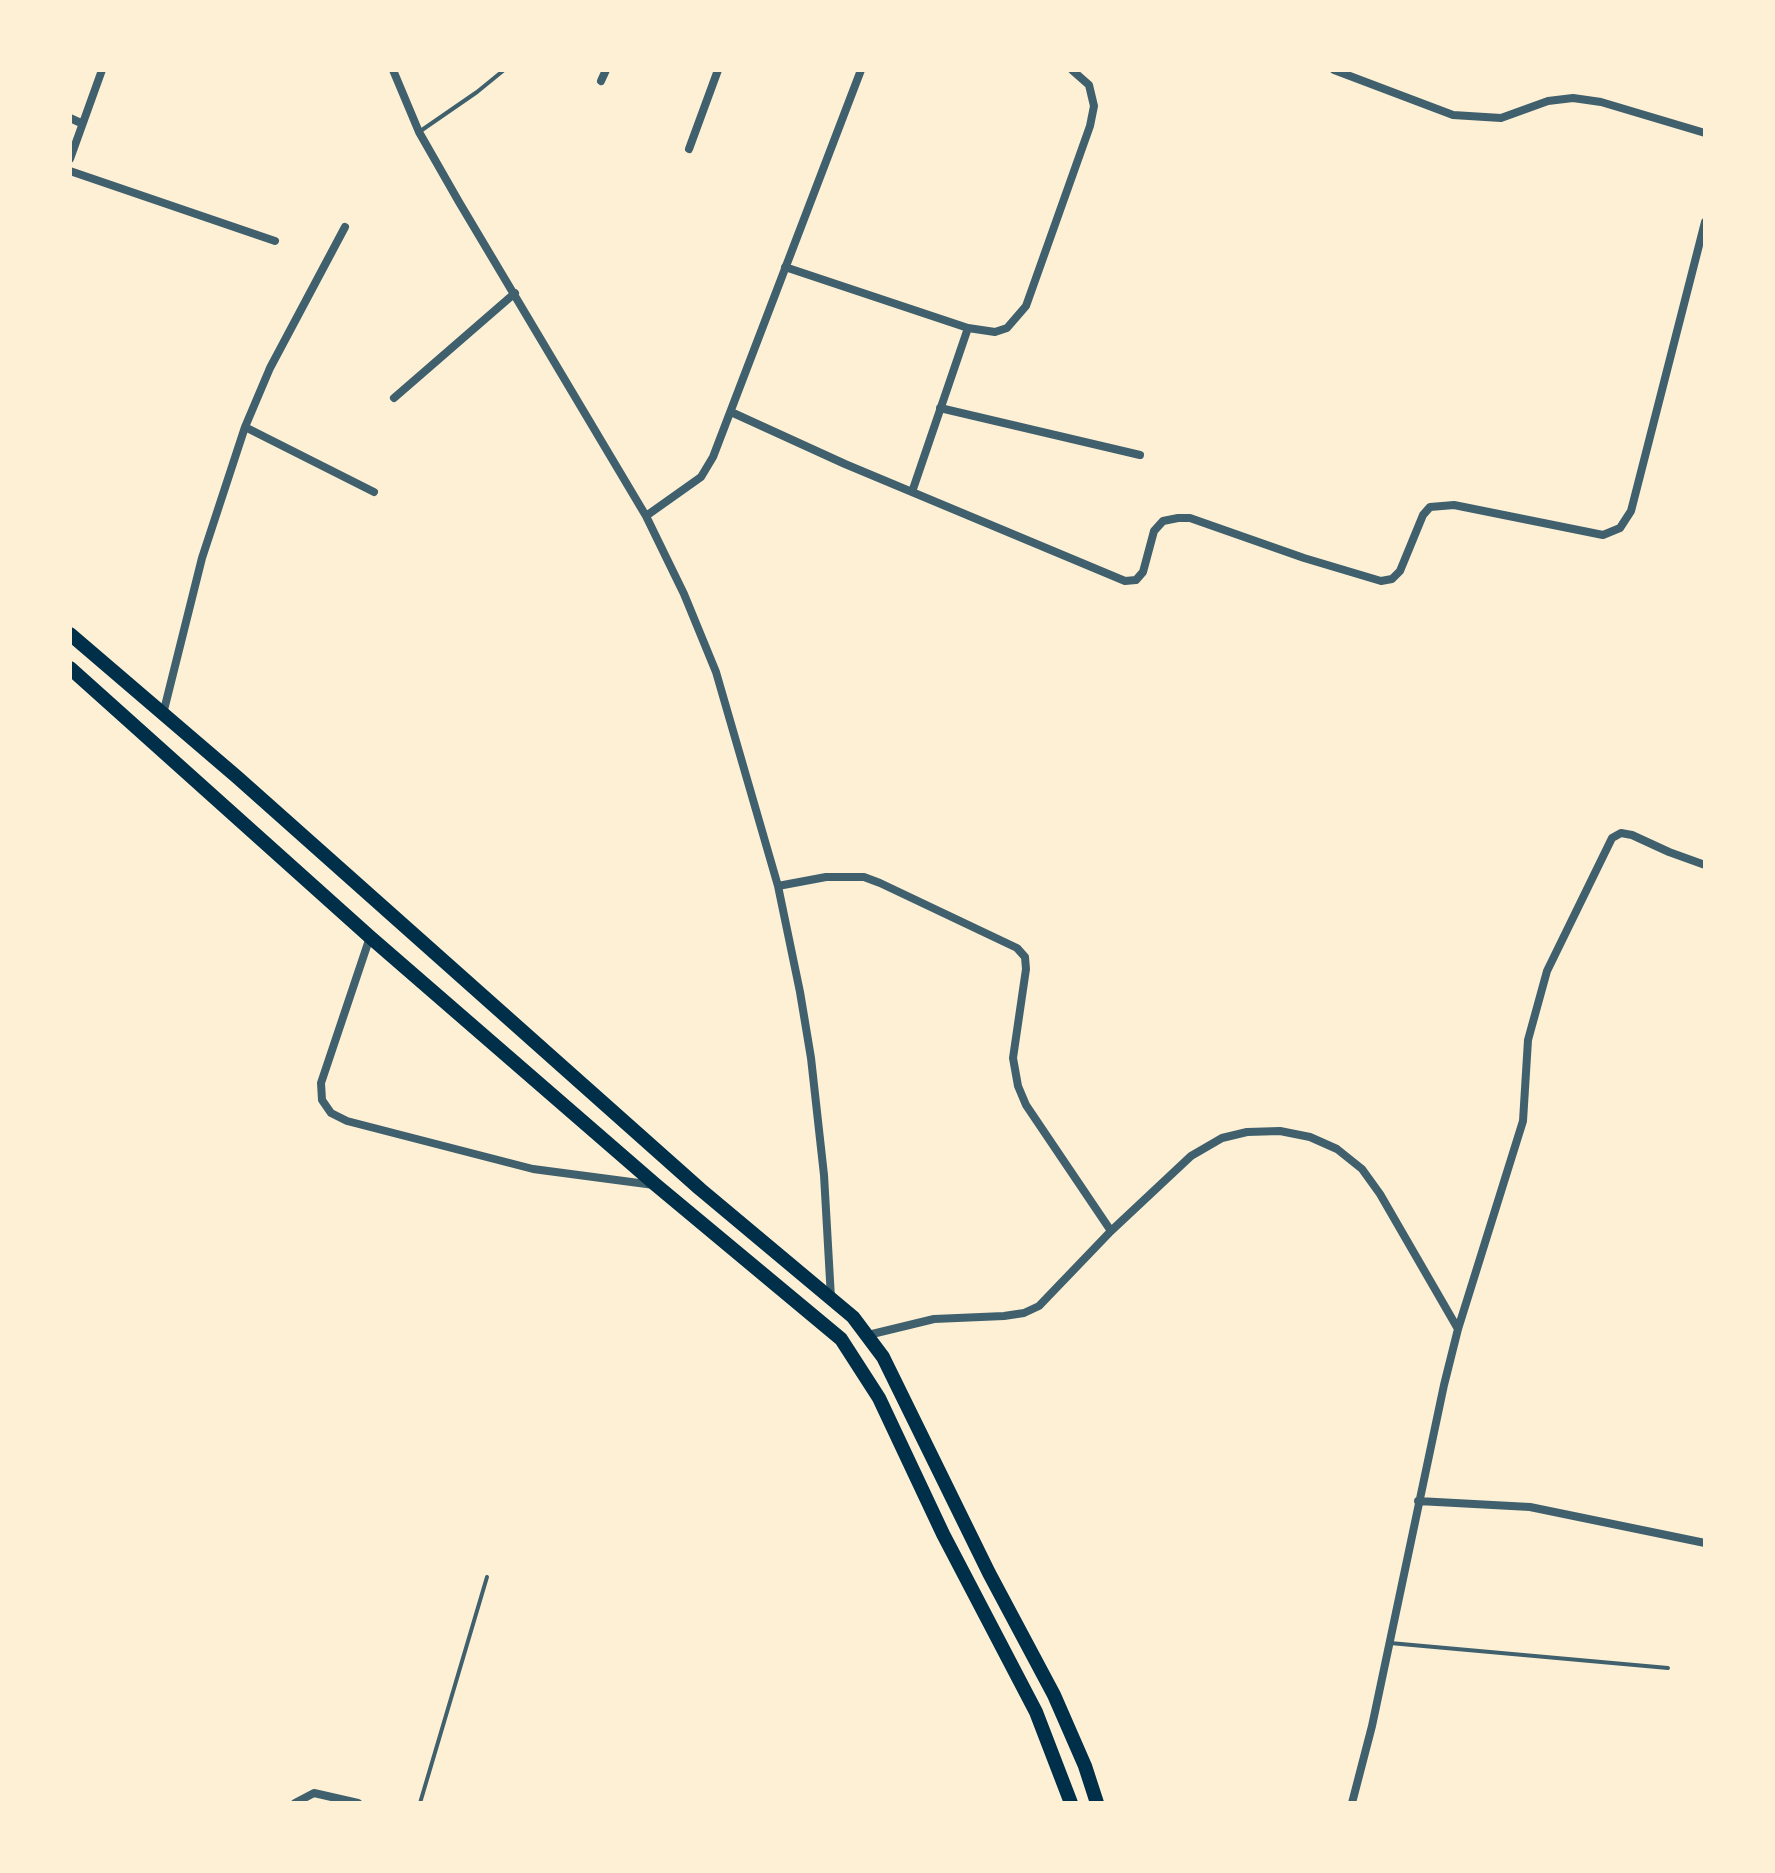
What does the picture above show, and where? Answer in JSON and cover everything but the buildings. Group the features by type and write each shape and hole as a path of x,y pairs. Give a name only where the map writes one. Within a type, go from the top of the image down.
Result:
{"highway":[{"path":"70,634 700,1189 831,1298 868,1335 888,1367 1054,1695 1085,1766 1097,1803"},
{"path":"70,668 370,937 656,1185 841,1339 879,1398 943,1534 1036,1712 1071,1803"}],"street":[{"path":"70,159 102,70"},
{"path":"393,70 419,132 646,516 684,594 716,672 758,807 778,886 811,1058 824,1175 831,1298"},
{"path":"601,81 606,70"},
{"path":"689,149 718,70"},
{"path":"646,516 701,477 713,457 861,70"},
{"path":"1334,70 1453,115 1501,118 1548,101 1573,98 1601,102 1705,133"},
{"path":"785,267 968,328 995,332 1007,328 1026,306 1090,126 1094,106 1089,85 1075,71"},
{"path":"70,118 81,123"},
{"path":"70,171 275,241"},
{"path":"731,412 1125,581 1136,580 1143,572 1154,531 1163,521 1178,518 1190,518 1381,581 1392,579 1400,571 1423,515 1430,507 1454,505 1603,535 1620,528 1631,511 1705,222"},
{"path":"163,714 202,558 245,427 270,368 345,227"},
{"path":"394,398 515,293"},
{"path":"912,492 968,328"},
{"path":"940,408 1140,455"},
{"path":"245,427 374,492"},
{"path":"1352,1803 1372,1726 1418,1501 1458,1329 1523,1121 1528,1040 1547,971 1612,838 1621,833 1632,835 1705,865"},
{"path":"778,886 826,877 864,877 1017,948 1025,957 1026,969 1013,1058 1018,1086 1026,1105 1111,1231"},
{"path":"370,937 321,1083 322,1100 331,1113 361,1125 533,1169 656,1185"},
{"path":"868,1335 934,1319 1004,1316 1024,1313 1039,1306 1111,1231 1191,1156 1222,1138 1247,1132 1280,1131 1310,1137 1337,1149 1362,1169 1380,1194 1458,1329"},
{"path":"1418,1501 1530,1507 1705,1543"},
{"path":"295,1803 314,1793 358,1803"}],"lane":[{"path":"419,132 504,70"},
{"path":"420,1803 487,1577"},
{"path":"1388,1643 1668,1668"}]}
